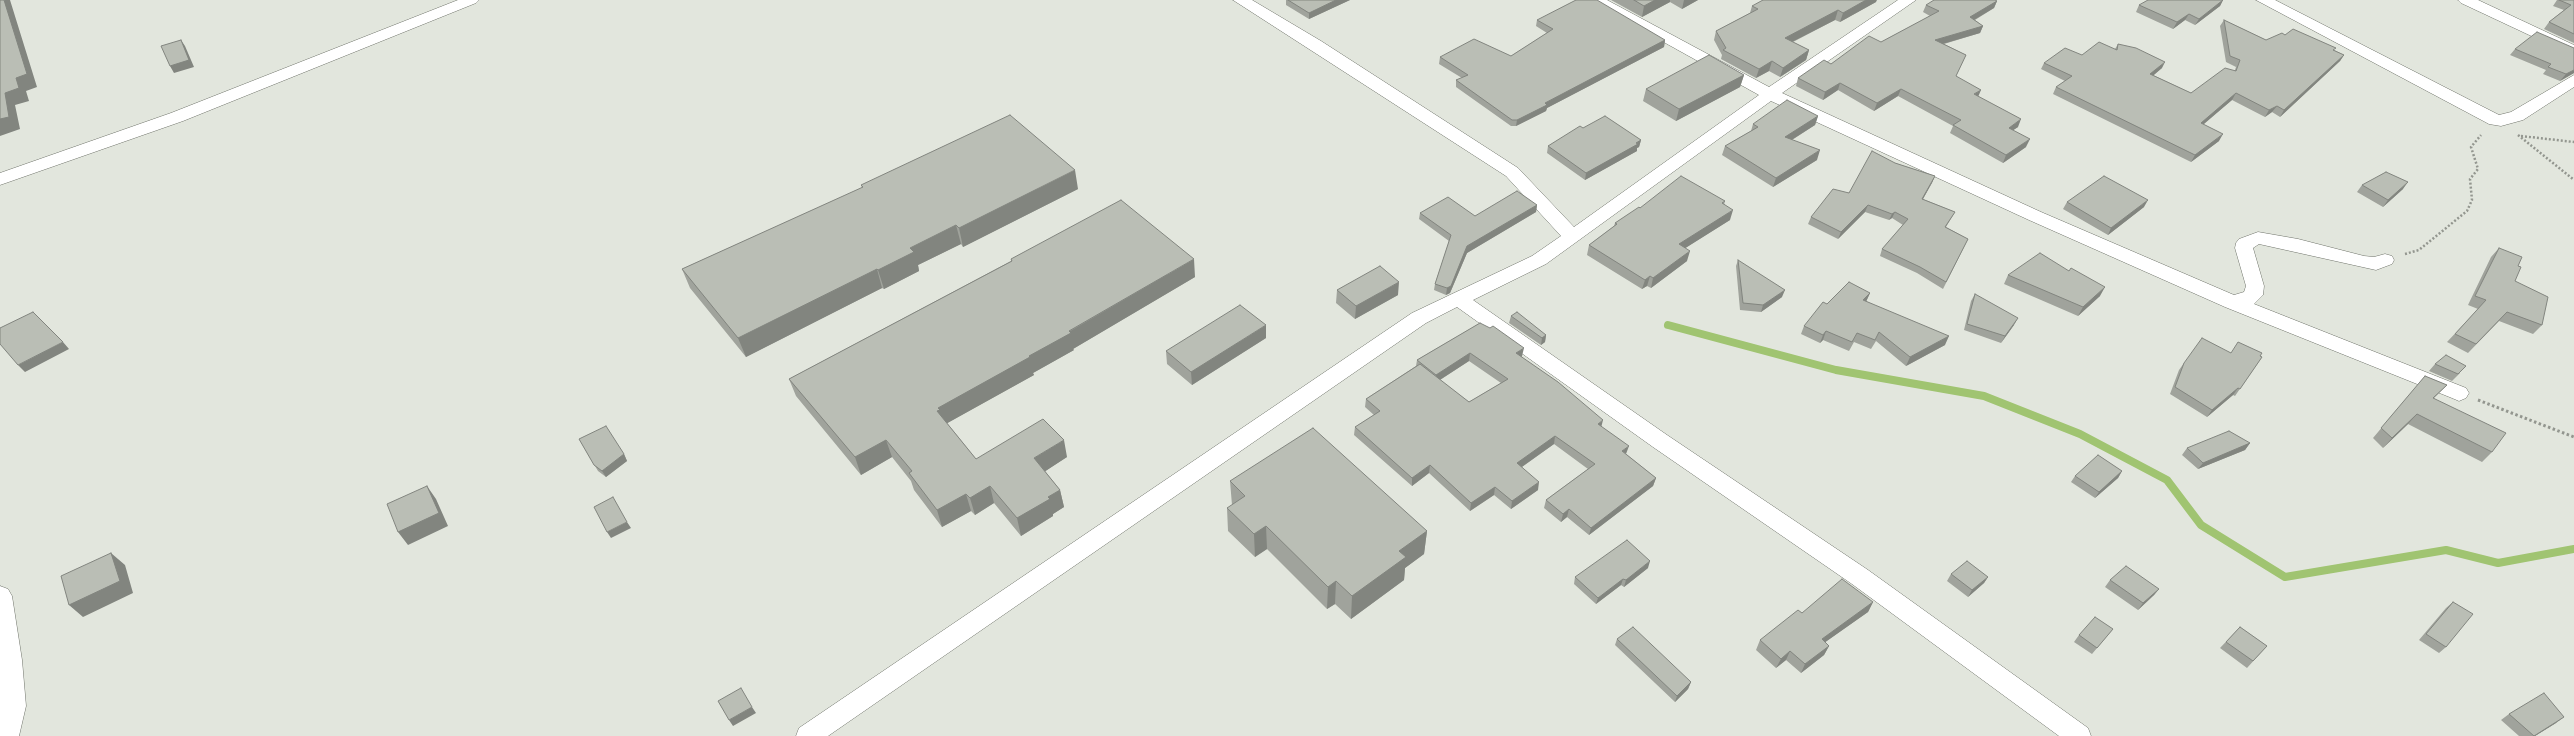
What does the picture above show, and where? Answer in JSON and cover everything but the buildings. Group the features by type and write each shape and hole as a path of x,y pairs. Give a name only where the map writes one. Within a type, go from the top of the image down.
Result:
{"street":[{"path":"0,179 177,117 471,0"},
{"path":"1241,0 1314,44 1512,172 1573,237"},
{"path":"1596,0 1770,94 2035,216 2232,302 2459,393"},
{"path":"808,736 1419,318 1539,260 1770,94 1908,0"},
{"path":"2264,0 2482,115 2502,121 2525,111 2574,80"},
{"path":"2466,0 2574,51"},
{"path":"2232,302 2246,300 2253,295 2255,286 2244,248 2245,243 2258,238 2298,245 2364,262 2376,264 2385,260"},
{"path":"1459,299 1660,441 1868,582 2079,736"},
{"path":"0,596 10,660 14,706 7,736"}],"path":[{"path":"2385,260 2419,250 2467,211 2472,200 2470,179 2478,169 2471,147 2473,142 2502,121 2574,180"},
{"path":"2518,135 2574,142"},
{"path":"2459,393 2574,437"}],"waterway":[{"path":"1668,325 1836,370 1984,396 2080,434 2167,480 2201,525 2285,577 2446,550 2498,563 2574,549"}]}
